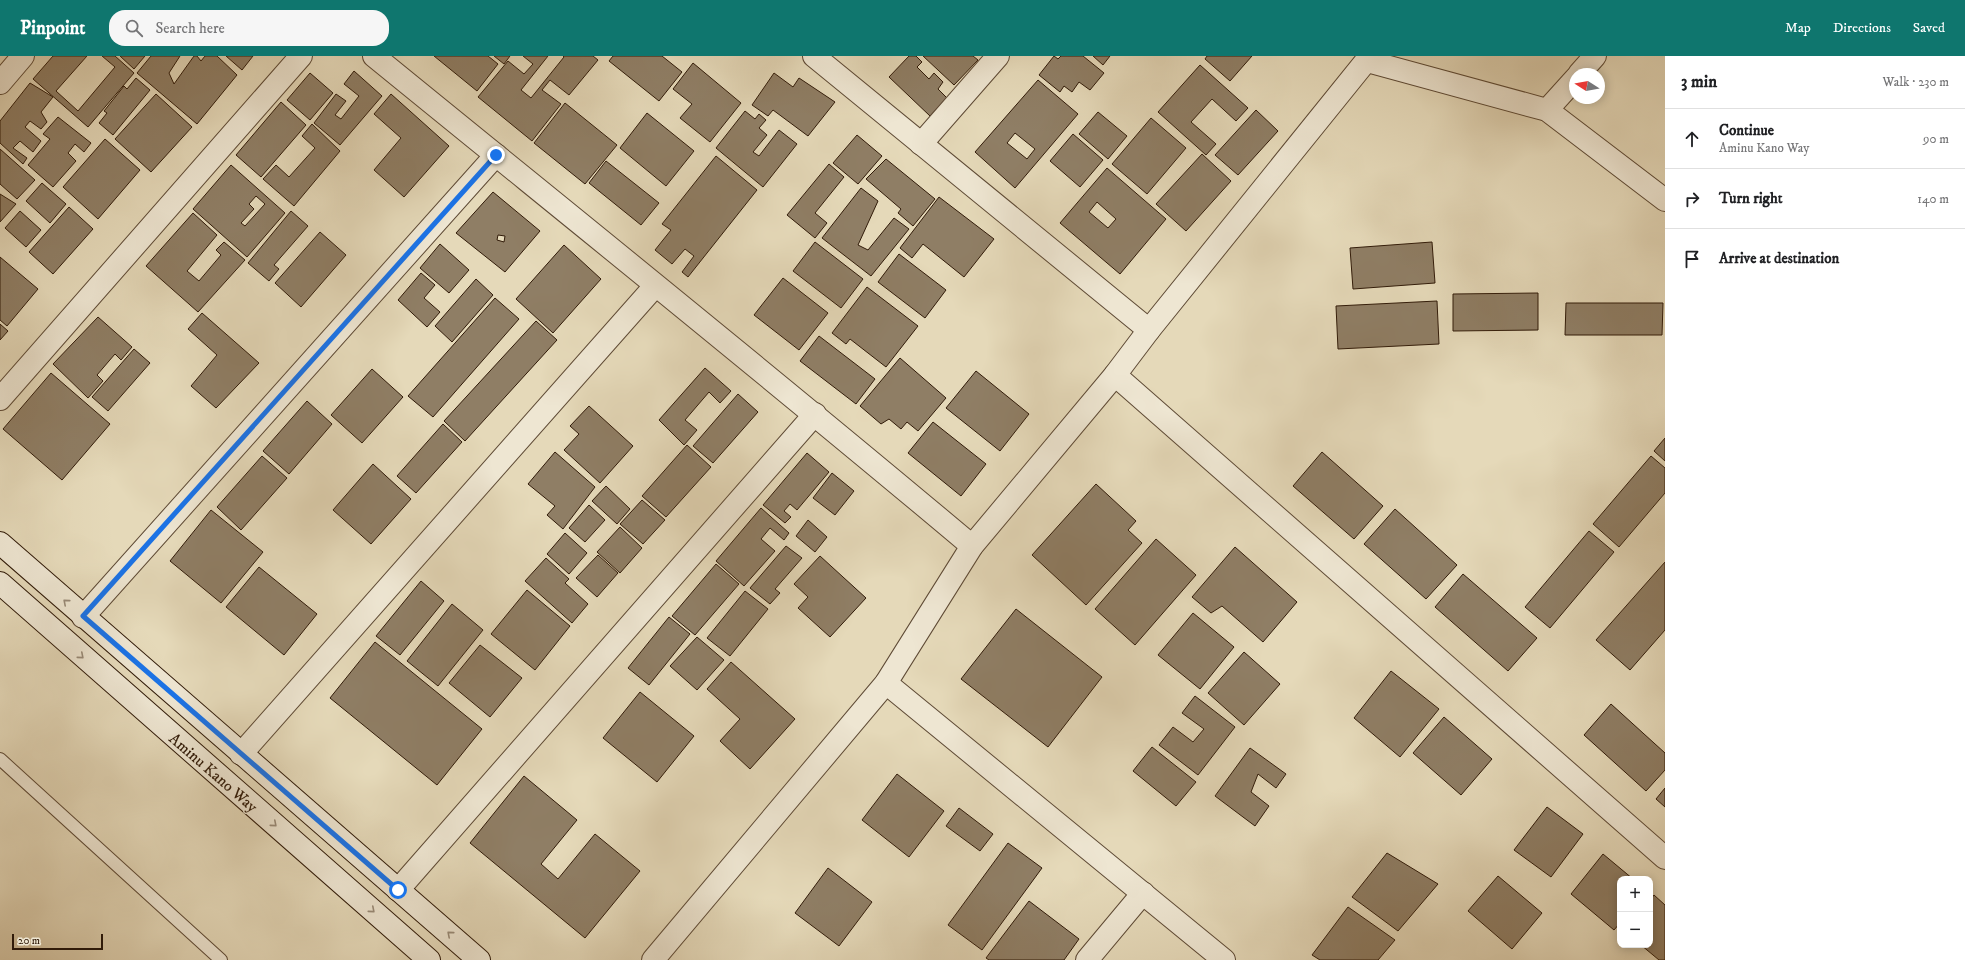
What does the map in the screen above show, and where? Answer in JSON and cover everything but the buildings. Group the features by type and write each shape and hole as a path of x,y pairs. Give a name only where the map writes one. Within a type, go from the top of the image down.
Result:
{"street":[{"path":"0,83 23,56"},
{"path":"0,399 300,56"},
{"path":"374,56 655,286 815,414 972,546"},
{"path":"814,56 1149,330"},
{"path":"921,144 998,56"},
{"path":"1584,68 1595,56"},
{"path":"653,960 886,683 972,546 1115,375 1149,330 1368,58 1547,110 1665,200"},
{"path":"1547,110 1569,86"},
{"path":"83,616 496,155"},
{"path":"241,754 655,286"},
{"path":"1115,375 1665,858"},
{"path":"398,890 815,414"},
{"name":"Aminu Kano Way","path":"0,544 479,960"},
{"name":"Aminu Kano Way","path":"0,583 429,960"},
{"path":"886,683 1224,960"},
{"path":"1087,960 1142,893"}],"lane":[{"path":"0,759 221,960"}],"route":[{"path":"398,890 83,616 496,155"}]}
